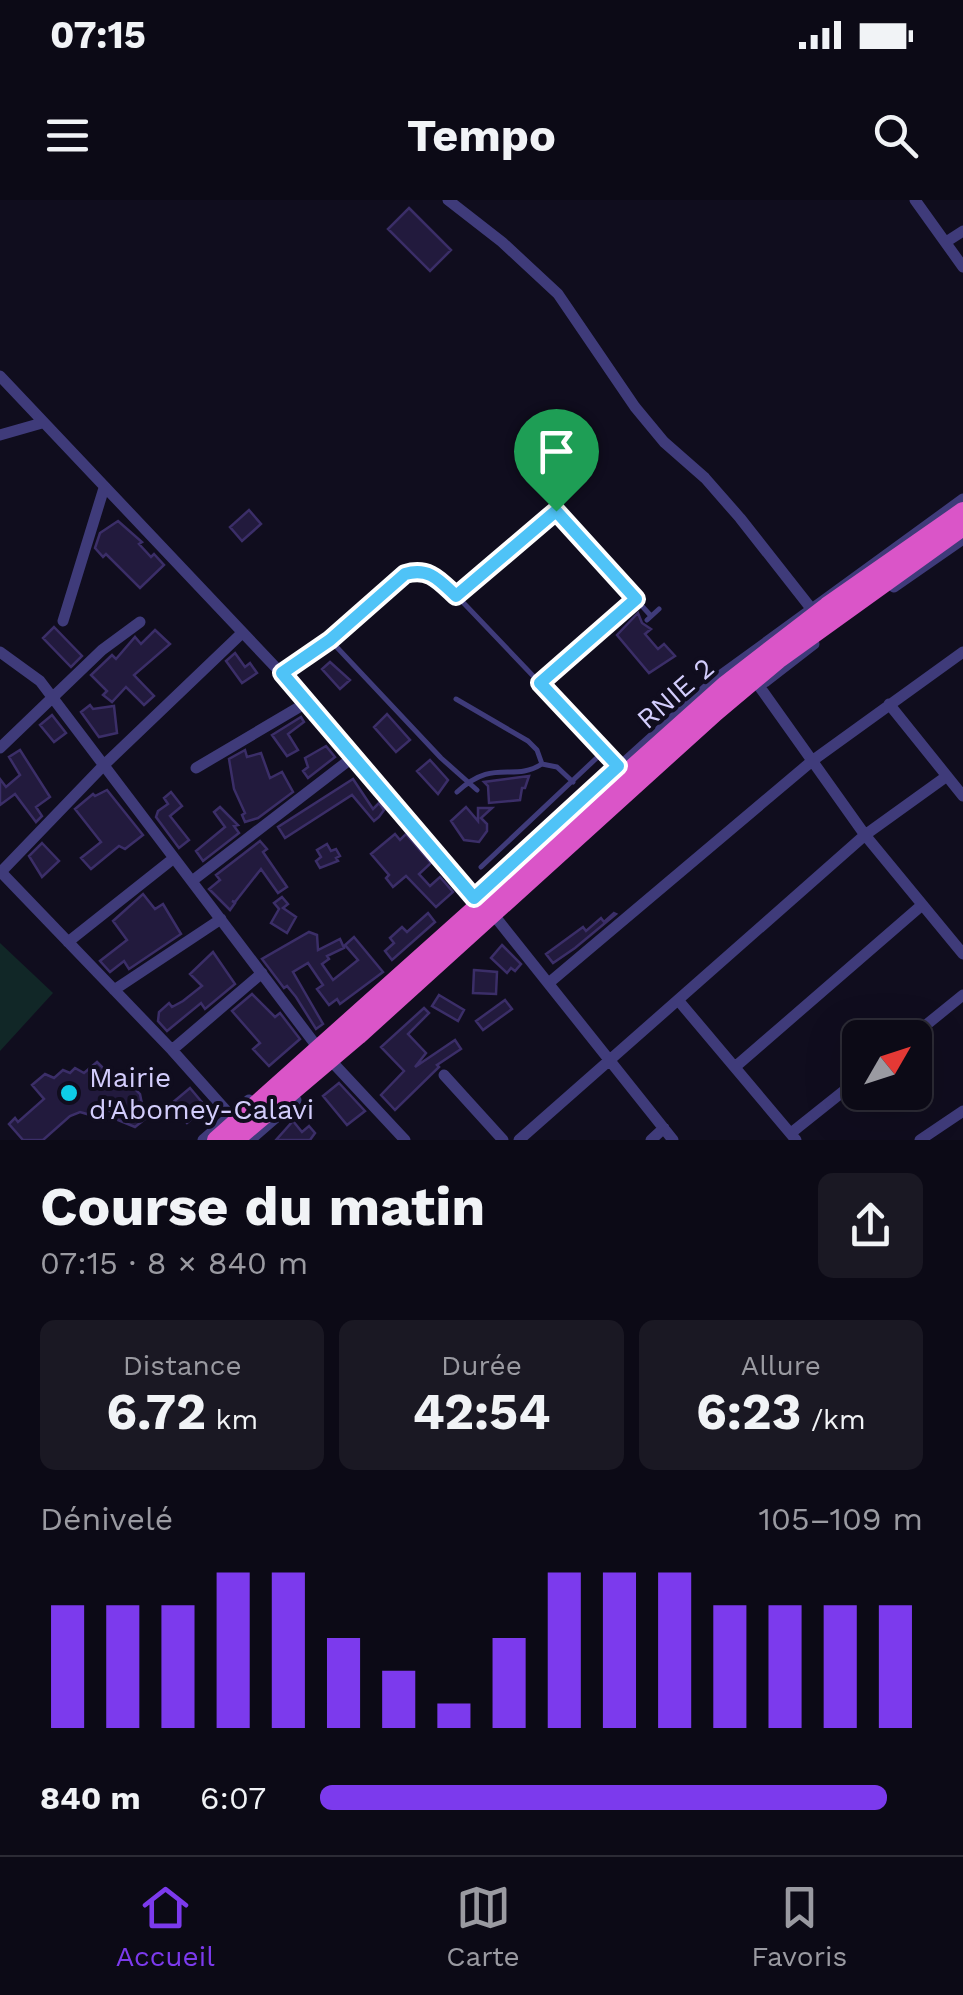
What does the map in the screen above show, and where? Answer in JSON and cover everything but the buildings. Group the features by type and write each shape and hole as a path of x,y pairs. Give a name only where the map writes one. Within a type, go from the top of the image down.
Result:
{"highway":[{"name":"RNIE 2","path":"216,1140 726,684 827,606 963,511"},
{"name":"RNIE 2","path":"235,1140 358,1036 716,712 778,660 963,527"}],"street":[{"path":"448,200 502,242 558,294 635,407 740,518 810,607"},
{"path":"915,200 963,267"},
{"path":"946,242 963,231"},
{"path":"0,376 282,673 474,898"},
{"path":"0,436 42,423"},
{"path":"63,621 104,488"},
{"path":"203,1140 316,1044 720,676 963,499"},
{"path":"250,1140 759,686 963,539"},
{"path":"0,748 102,650 140,622"},
{"path":"230,1115 1,872 104,765 242,633"},
{"path":"0,652 23,666 54,698 316,1044"},
{"path":"550,982 812,761 963,652"},
{"path":"759,686 865,835 963,954"},
{"path":"196,768 306,703"},
{"path":"888,704 963,796"},
{"path":"192,881 352,758"},
{"path":"519,1140 865,835 946,776"},
{"path":"68,942 174,858"},
{"path":"734,1068 922,905"},
{"path":"497,918 673,1140"},
{"path":"114,990 221,919"},
{"path":"172,1050 262,973"},
{"path":"932,1020 963,994"},
{"path":"678,1000 793,1137 842,1094"},
{"path":"335,1065 405,1140"},
{"path":"444,1075 503,1140"},
{"path":"920,1140 963,1111"},
{"path":"651,1140 664,1128"}],"lane":[{"path":"456,596 556,511 649,618 659,610"},
{"path":"282,673 330,640 405,574 420,569 433,574 456,596 618,766"},
{"path":"540,683 636,599"},
{"path":"330,640 441,758 477,790"},
{"path":"456,699 528,740 542,764"},
{"path":"481,867 604,751"},
{"path":"457,792 485,772 532,770 542,764 557,767 574,782"}],"green space":[{"path":"0,943 53,993 0,1051"}],"place":[{"name":"Mairie d'Abomey-Calavi","path":"69,1093"}],"route":[{"path":"556,511 636,599 540,683 618,766 474,898 282,673 330,640 405,574 420,569 433,574 456,596 556,511"}]}
